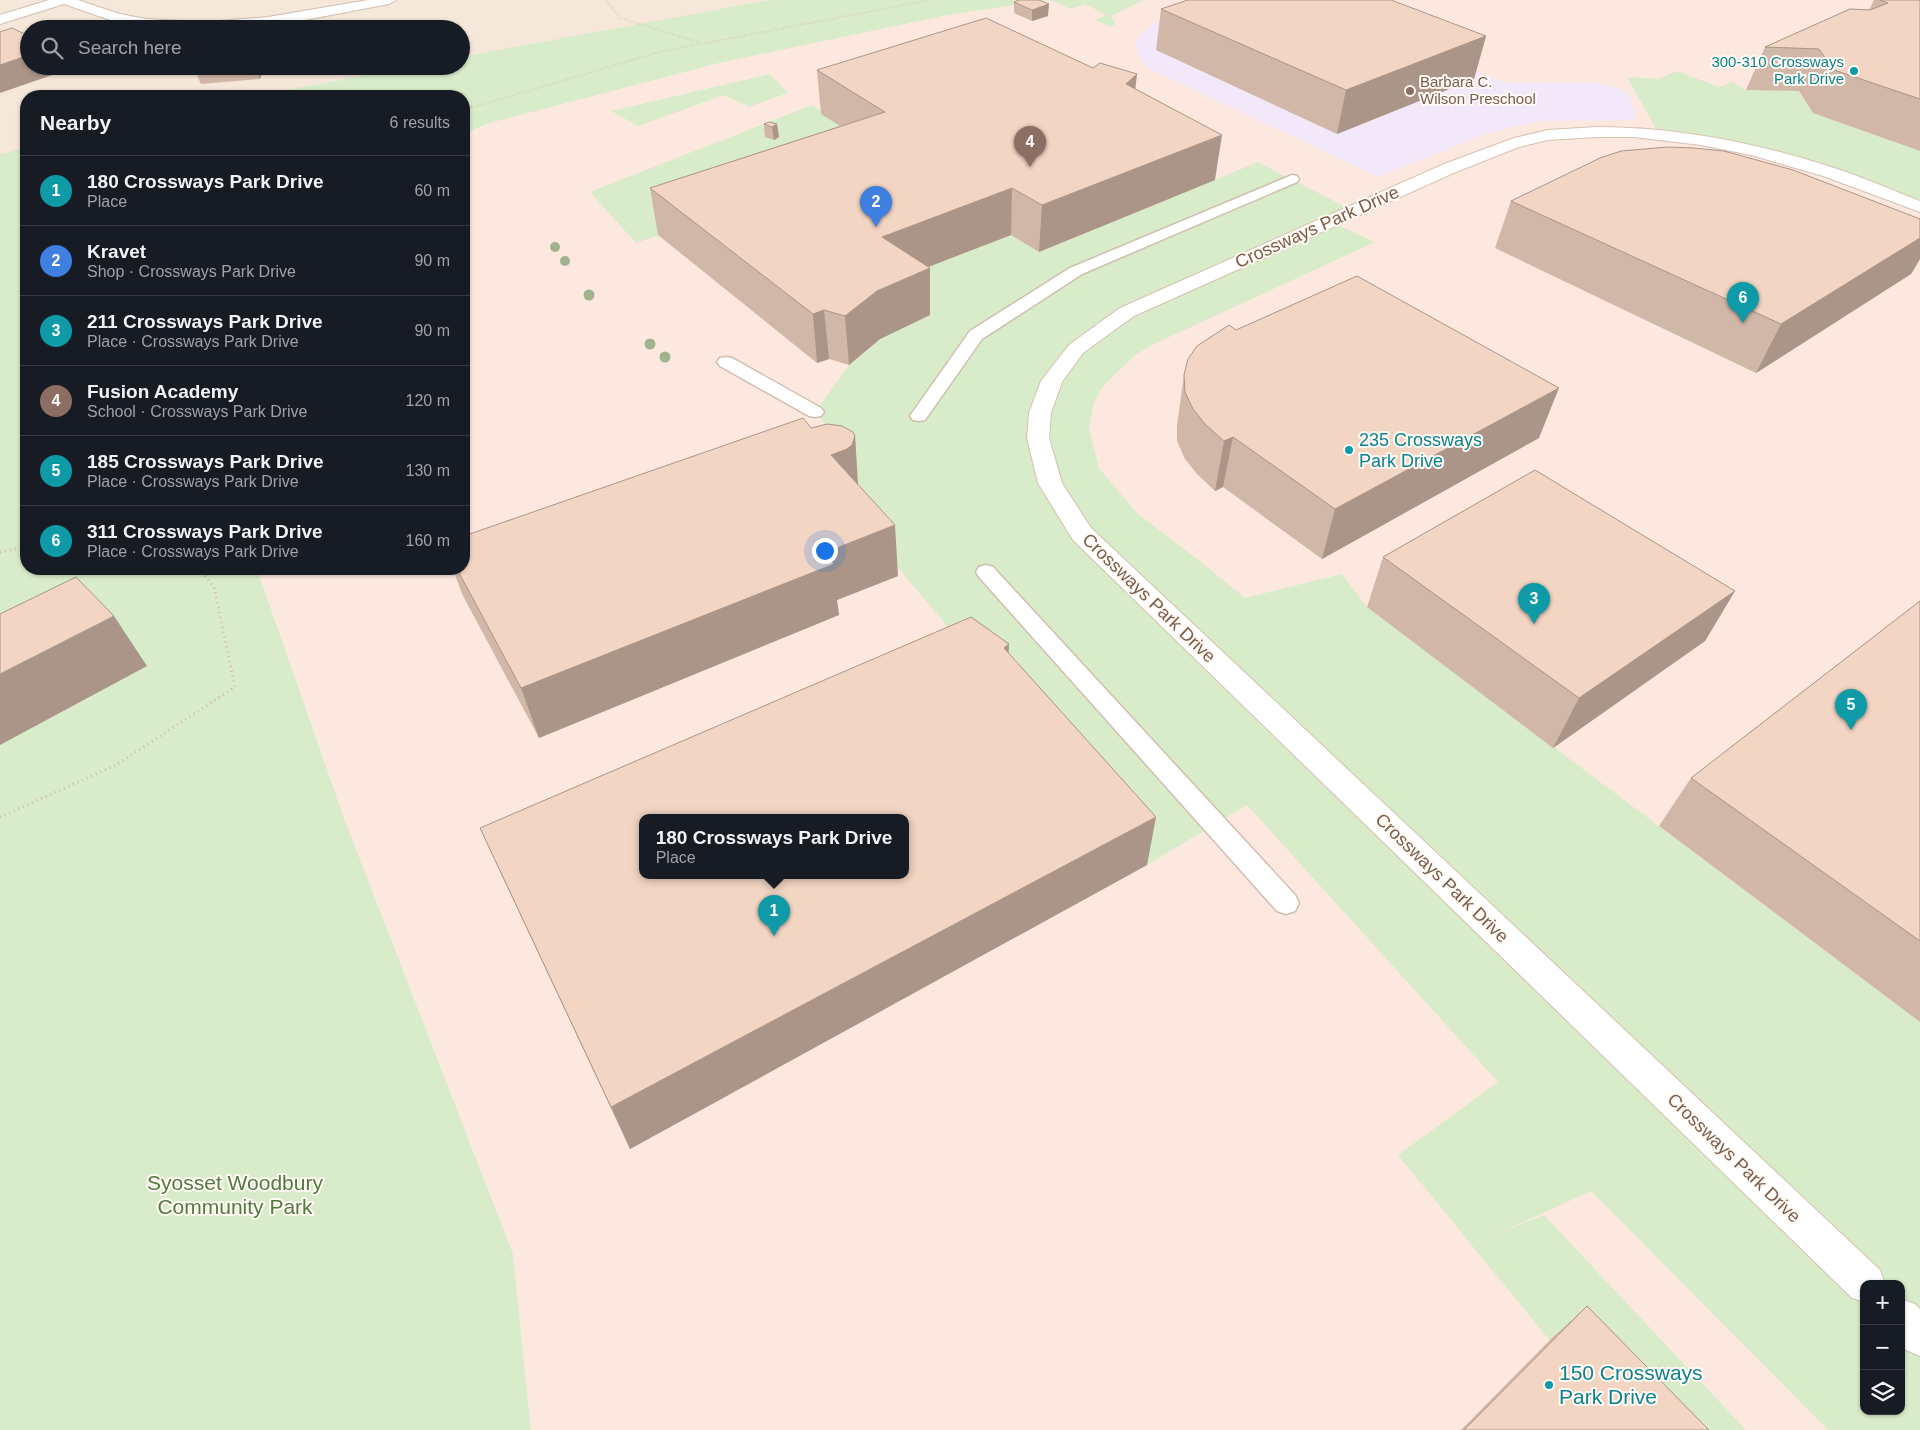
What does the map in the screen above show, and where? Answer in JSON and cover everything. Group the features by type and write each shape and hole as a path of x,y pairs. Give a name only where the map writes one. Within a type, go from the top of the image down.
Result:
{"street":[{"path":"0,20 64,0 133,20"},
{"path":"280,20 389,0"},
{"name":"Crossways Park Drive","path":"1862,1280 1082,534 1050,483 1038,438 1040,413 1052,381 1076,349 1127,312 1450,168 1514,143 1548,135 1597,132 1634,132 1701,140 1754,150 1819,169 1920,207"},
{"path":"1905,1322 1920,1336"}],"lane":[{"path":"920,416 976,335 1076,271 1292,179"},
{"path":"726,362 815,412"},
{"path":"986,572 1286,902"}],"path":[{"path":"606,0 620,18 702,44"},
{"path":"470,108 659,52 930,0"},
{"path":"0,552 20,548"},
{"path":"0,817 116,765 235,687 214,586 205,575"}],"shaded area":[{"path":"0,0 802,0 470,62 470,20 20,20 20,75 409,75 338,90 20,90 20,159 0,164"},
{"path":"1048,0 1920,0 1920,1430 531,1430 513,1254 344,818 259,575 470,575 470,131 486,124 720,61 937,17"},
{"name":"Barbara C. Wilson Preschool","path":"1294,0 1505,83 1597,83 1619,88 1628,93 1636,112 1634,120 1543,121 1516,126 1486,134 1378,177 1146,67 1137,51 1136,43 1140,35 1160,20"}],"green space":[{"path":"769,0 1048,0 943,16 719,63 486,124 470,131 470,90 287,90 366,75 470,75 470,55"},
{"path":"1050,0 1144,0 1111,16 1115,24 1111,27 1095,20 1106,15 1085,4 1070,9"},
{"path":"1677,71 1719,87 1732,82 1746,90 1799,91 1813,113 1920,151 1920,206 1829,172 1659,134 1627,77 1658,79"},
{"path":"770,74 788,93 749,107 724,95 638,126 611,111"},
{"path":"812,105 887,157 636,243 590,192"},
{"name":"Syosset Woodbury Community Park","path":"20,149 20,575 259,575 344,818 513,1254 531,1430 0,1430 0,154"},
{"path":"1258,162 1354,211 1331,222 1375,242 1150,346 1137,354 1115,374 1101,389 1094,402 1089,428 1099,468 1136,512 1245,598 1342,574 1367,607 1920,1022 1920,1430 1828,1430 1591,1191 1495,1235 1544,1215 1746,1430 1636,1430 1546,1336 1398,1155 1498,1082 1247,805 1147,865 813,466 848,450 815,412 849,365 880,339 884,284 1011,235 1040,252"}],"building":[{"path":"1019,0 1039,0 1049,4 1032,10 1014,2"},
{"path":"1188,0 1391,0 1486,36 1346,90 1161,9"},
{"path":"1880,0 1920,0 1920,99 1834,70 1819,49 1765,47 1850,9 1870,10 1888,3"},
{"path":"986,18 1093,68 1100,63 1137,74 1126,84 1222,135 1042,205 1012,188 882,237 930,268 877,291 845,316 824,310 813,314 650,188 885,112 817,70"},
{"path":"12,28 20,32 20,58 0,65 0,32"},
{"path":"769,122 777,124 772,127 764,124"},
{"path":"1668,147 1724,151 1793,170 1920,219 1920,238 1781,324 1511,201 1600,158 1621,151"},
{"name":"235 Crossways Park Drive","path":"1357,276 1559,388 1335,509 1233,437 1224,441 1205,424 1193,409 1185,392 1184,375 1188,359 1197,346 1229,325 1236,330"},
{"path":"803,418 811,428 827,424 842,426 853,432 855,436 852,445 831,455 895,525 824,553 834,564 521,688 460,575 470,575 470,534"},
{"path":"1535,470 1735,591 1579,698 1383,557"},
{"path":"76,577 114,616 0,674 0,614"},
{"path":"1920,601 1920,941 1691,778"},
{"path":"971,617 1009,644 1004,648 1156,817 611,1107 480,828"},
{"path":"1587,1306 1709,1430 1464,1430"}],"place":[{"name":"300-310 Crossways Park Drive","path":"1854,71"},
{"name":"Barbara C. Wilson Preschool","path":"1410,91"},
{"name":"Fusion Academy","path":"1030,167"},
{"name":"Kravet","path":"876,227"},
{"name":"311 Crossways Park Drive","path":"1743,323"},
{"name":"235 Crossways Park Drive","path":"1349,450"},
{"name":"211 Crossways Park Drive","path":"1534,624"},
{"name":"185 Crossways Park Drive","path":"1851,730"},
{"name":"180 Crossways Park Drive","path":"774,936"},
{"name":"150 Crossways Park Drive","path":"1549,1385"}]}
